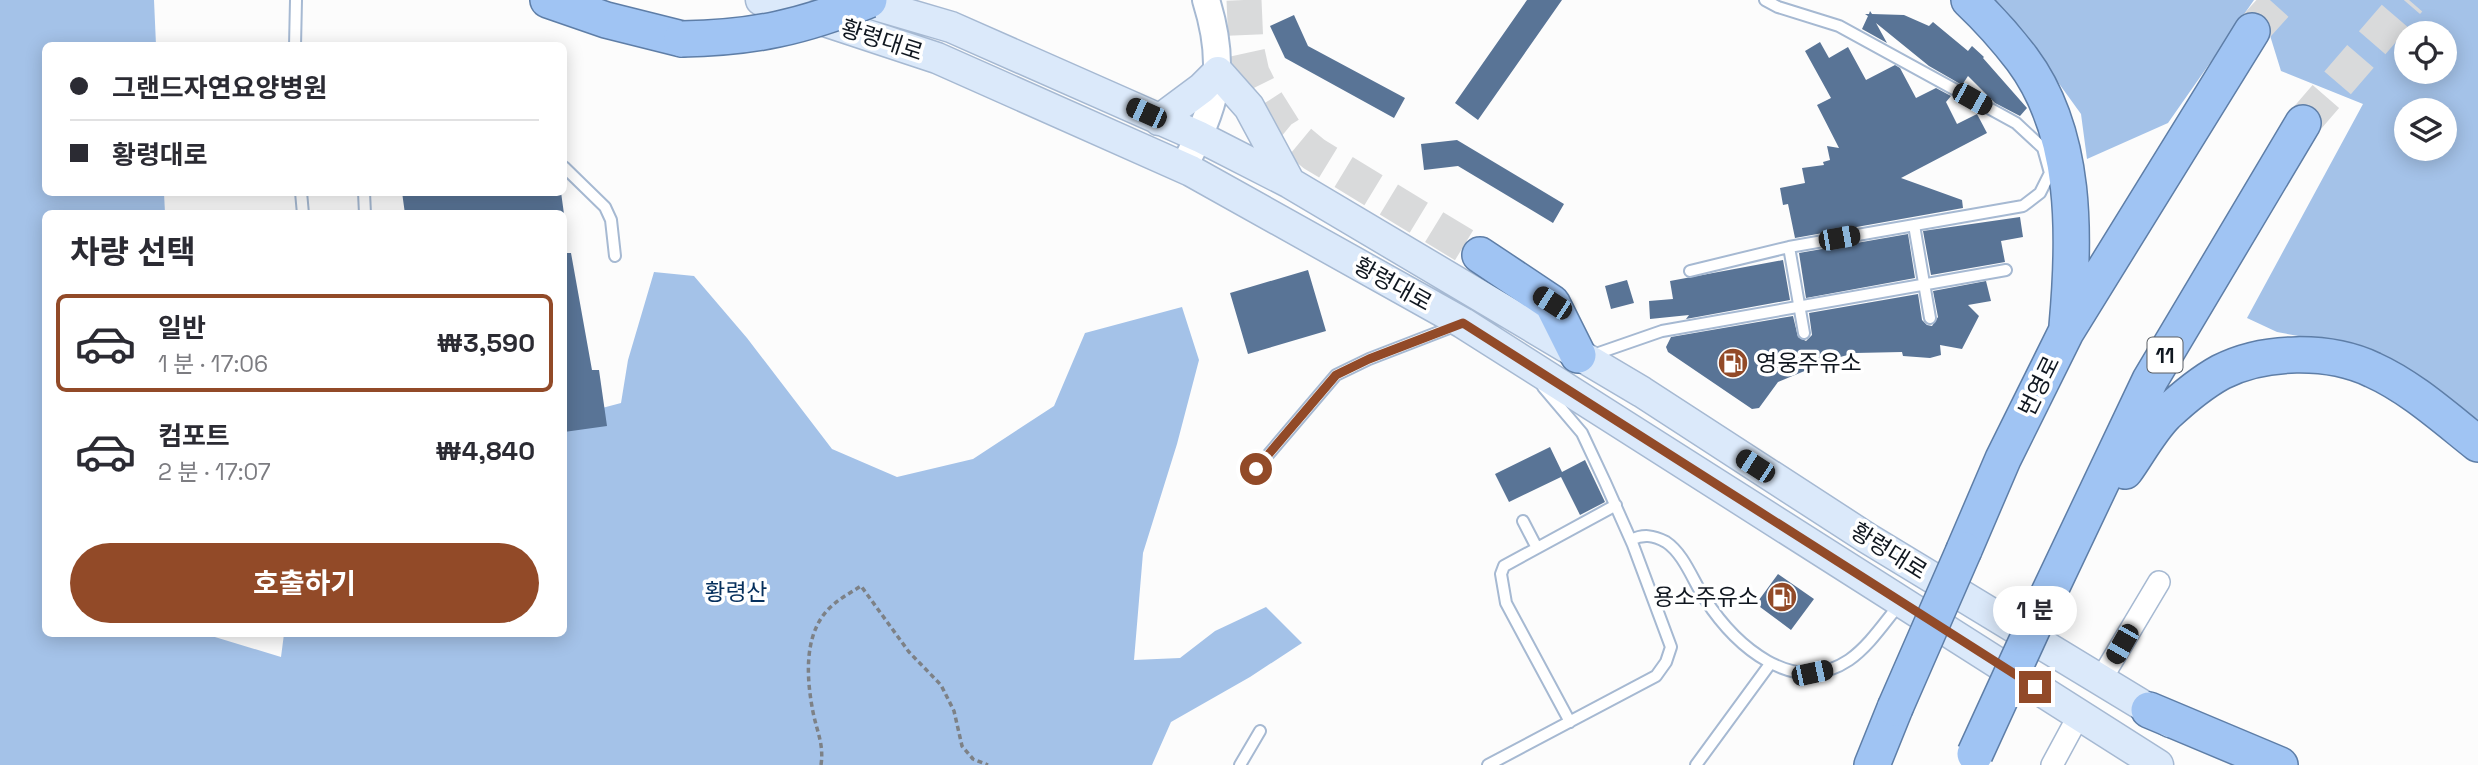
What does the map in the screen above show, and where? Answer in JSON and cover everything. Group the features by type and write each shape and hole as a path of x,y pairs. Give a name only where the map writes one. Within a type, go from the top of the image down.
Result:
{"highway":[{"path":"548,0 606,20 682,39 723,38 794,27 869,0"},
{"path":"1969,0 1989,19 2024,61 2056,127 2066,167 2073,254 2066,332"},
{"name":"번영로","path":"1872,765 2003,459 2066,332 2252,32"},
{"name":"11","path":"1973,760 2067,550 2150,380 2303,123"},
{"path":"1480,255 1552,303 1581,356"},
{"path":"2067,550 2164,416 2223,371 2271,358 2299,354 2321,356 2372,369 2399,384 2478,444"},
{"path":"2149,710 2280,765"}],"main road":[{"name":"황령대로","path":"761,0 937,58 1183,168 1463,323 2158,765"},
{"name":"황령대로","path":"859,0 951,27 1200,137 1290,183 1654,400 1867,538 2100,681 2246,765"},
{"path":"1160,120 1219,72 1249,107 1290,183"}],"street":[{"path":"1183,168 1210,114 1219,72 1216,42 1206,0"},
{"path":"2100,681 2159,582"},
{"path":"2052,765 2079,715"}],"lane":[{"path":"295,42 296,0"},
{"path":"1690,271 1789,247 2023,206 2040,193 2050,173 2043,148 2016,123 1839,26 1778,7 1765,0"},
{"path":"567,170 605,207 611,220 615,256"},
{"path":"1914,226 1930,318"},
{"path":"1789,247 1804,333"},
{"path":"1581,356 1662,331 2007,270"},
{"path":"1256,469 1336,375 1369,359 1463,323"},
{"path":"1488,765 1656,676 1666,662 1671,647 1631,540 1581,433 1519,358"},
{"path":"1570,722 1506,603 1501,574 1504,566 1616,505"},
{"path":"1523,521 1537,548"},
{"path":"1631,540 1649,535 1667,543 1681,558 1713,611 1745,647 1770,664 1794,673 1829,670 1849,659 1869,642 1902,601"},
{"path":"1696,765 1770,664"},
{"path":"1240,765 1260,731"}],"path":[{"path":"821,765 823,749 813,710 808,653 815,627 832,605 861,586 909,652 941,685 954,711 962,746 973,760 988,765"}],"green space":[{"name":"황령산","path":"0,0 154,0 156,42 42,42 42,196 164,196 165,210 42,210 42,637 215,637 281,657 284,637 567,637 567,414 572,416 621,403 628,360 654,272 694,276 747,338 832,449 897,477 973,459 1054,406 1085,333 1182,307 1199,360 1177,444 1143,553 1134,660 1180,658 1215,631 1266,607 1302,643 1250,677 1171,722 1152,765 0,765"},
{"path":"1991,0 2254,0 2168,123 2087,159 2081,114 2039,56"},
{"path":"2259,0 2478,0 2478,431 2341,344 2277,332 2247,318 2363,104 2281,71"}],"building":[{"path":"1527,0 1562,0 1478,120 1455,103"},
{"path":"1870,11 1872,14 1904,15 1929,26 1933,22 1968,51 1972,46 2027,108 2020,116 1995,103 1968,76 1962,85 1929,66 1876,23 1887,43 1862,29 1868,16 1865,14"},
{"path":"1294,15 1308,46 1405,98 1394,118 1285,58 1270,26"},
{"path":"1820,42 1829,58 1848,47 1866,80 1895,65 1900,68 1916,98 1936,88 1951,96 1946,102 1957,124 1977,114 1987,133 1901,178 1962,200 1963,208 1795,238 1788,204 1783,205 1780,188 1805,183 1802,168 1824,165 1823,162 1830,160 1827,146 1839,148 1817,105 1831,98 1805,51"},
{"path":"1457,140 1564,204 1553,223 1458,166 1424,170 1421,144"},
{"path":"403,196 562,196 563,210 404,210"},
{"path":"2020,217 2023,237 2001,241 2005,262 1931,275 1923,231"},
{"path":"1908,234 1915,278 1806,298 1799,253"},
{"path":"567,253 571,253 592,370 599,370 607,426 567,432"},
{"path":"1783,260 1790,300 1686,319 1689,315 1650,319 1649,301 1673,299 1670,281"},
{"path":"1308,270 1326,331 1248,354 1230,293"},
{"path":"1627,280 1634,303 1611,309 1605,286"},
{"path":"1986,281 1991,301 1968,305 1979,316 1962,349 1940,345 1941,355 1930,358 1903,356 1902,352 1855,353 1818,363 1819,365 1778,382 1759,408 1752,409 1668,352 1666,347 1671,337 1793,316 1798,337 1806,341 1812,335 1809,313 1918,294 1922,320 1932,326 1938,317 1933,291"},
{"path":"1550,447 1562,472 1585,460 1605,502 1580,515 1561,477 1509,502 1495,474"},
{"path":"1778,574 1814,599 1791,630 1756,604"}],"tunnel":[{"path":"1244,0 1246,46 1252,73 1284,129 1314,154 1480,255"},
{"path":"2252,31 2280,0"},
{"path":"2303,123 2409,0"}],"place":[{"name":"영웅주유소","path":"1733,363"},
{"name":"용소주유소","path":"1782,597"}],"route":[{"path":"1256,469 1336,375 1369,359 1463,323 2035,687"}]}
